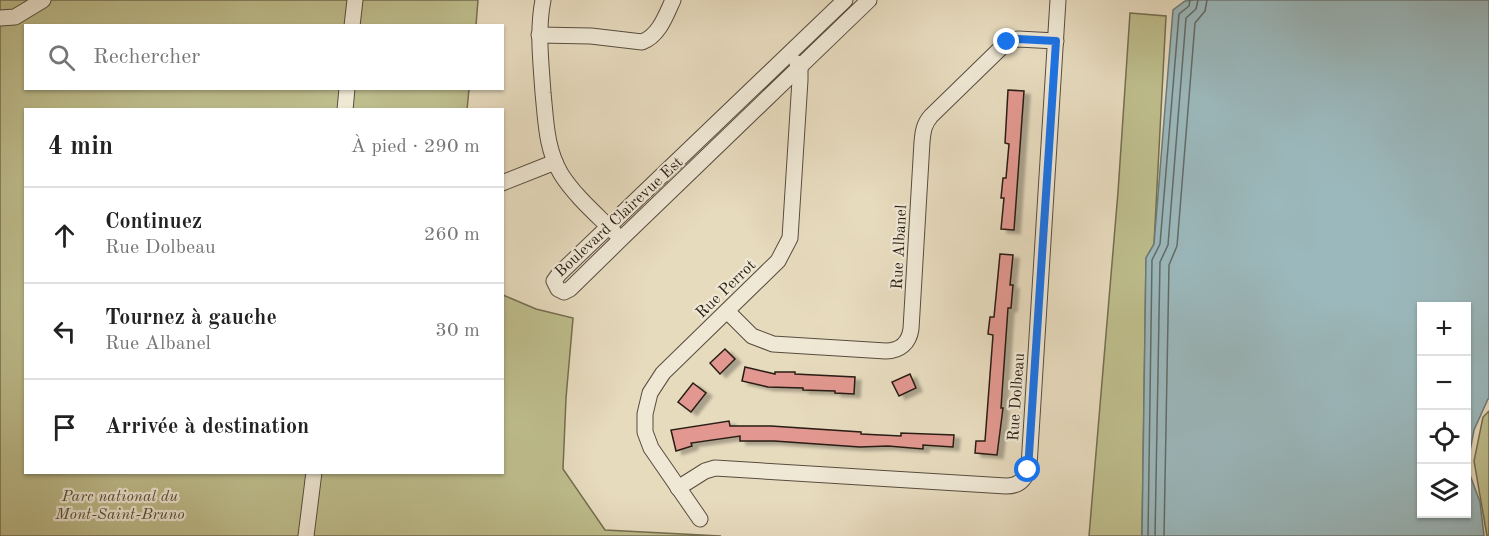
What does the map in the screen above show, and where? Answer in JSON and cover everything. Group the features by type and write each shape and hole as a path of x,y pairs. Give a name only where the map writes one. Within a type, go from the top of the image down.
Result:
{"street":[{"path":"0,18 15,17 43,0"},
{"path":"352,24 355,0"},
{"path":"543,0 539,35 547,136 555,162 568,185 621,239"},
{"path":"539,35 591,36 635,43 642,42 655,35 673,0"},
{"name":"Boulevard Clairevue Est","path":"845,0 556,277 555,283 558,288 568,291 869,0"},
{"name":"Rue Dolbeau","path":"678,489 705,471 718,468 1001,486 1013,486 1023,480 1029,466 1058,0"},
{"name":"Rue Albanel","path":"727,311 752,336 773,344 886,351 893,351 903,346 911,329 922,142 926,123 1007,42 1018,39 1056,41"},
{"path":"789,55 800,67"},
{"name":"Rue Perrot","path":"700,519 651,448 645,432 645,414 650,393 663,373 778,261 790,238 800,67"},
{"path":"345,108 347,90"},
{"path":"504,182 555,162"},
{"path":"306,536 314,474"}],"green space":[{"name":"Parc national du Mont-Saint-Bruno","path":"0,0 478,0 476,24 24,24 24,90 469,90 467,108 24,108 24,474 504,474 504,295 536,309 573,318 563,469 605,530 721,536 0,536"},
{"path":"1130,13 1166,16 1154,244 1146,258 1142,536 1089,536 1118,192"},
{"path":"1489,411 1489,536 1487,536 1474,461 1483,417"}],"water":[{"path":"1195,0 1489,0 1489,399 1474,430 1471,446 1471,302 1417,302 1417,518 1471,518 1471,478 1480,502 1484,536 1142,536 1146,258 1154,244 1173,10 1185,1"}],"building":[{"path":"1008,90 1024,91 1014,230 1001,229 1004,198 1001,198 1003,178 1006,178 1009,144 1005,143"},
{"path":"1000,254 1013,255 1010,285 1013,285 1011,308 1008,308 1001,408 1003,408 997,455 975,453 976,441 985,441 993,335 988,334 990,317 994,317"},
{"path":"725,349 735,359 720,374 710,363"},
{"path":"745,367 775,374 775,372 795,372 795,374 855,377 854,394 803,390 803,388 768,387 742,381"},
{"path":"910,374 916,388 899,396 892,382"},
{"path":"693,383 706,393 691,412 678,402"},
{"path":"729,421 730,426 771,426 901,436 901,433 954,435 953,447 923,445 923,449 740,441 740,436 691,443 692,446 676,451 671,430"}],"route":[{"path":"1007,42 1018,39 1056,41 1028,470"}]}
